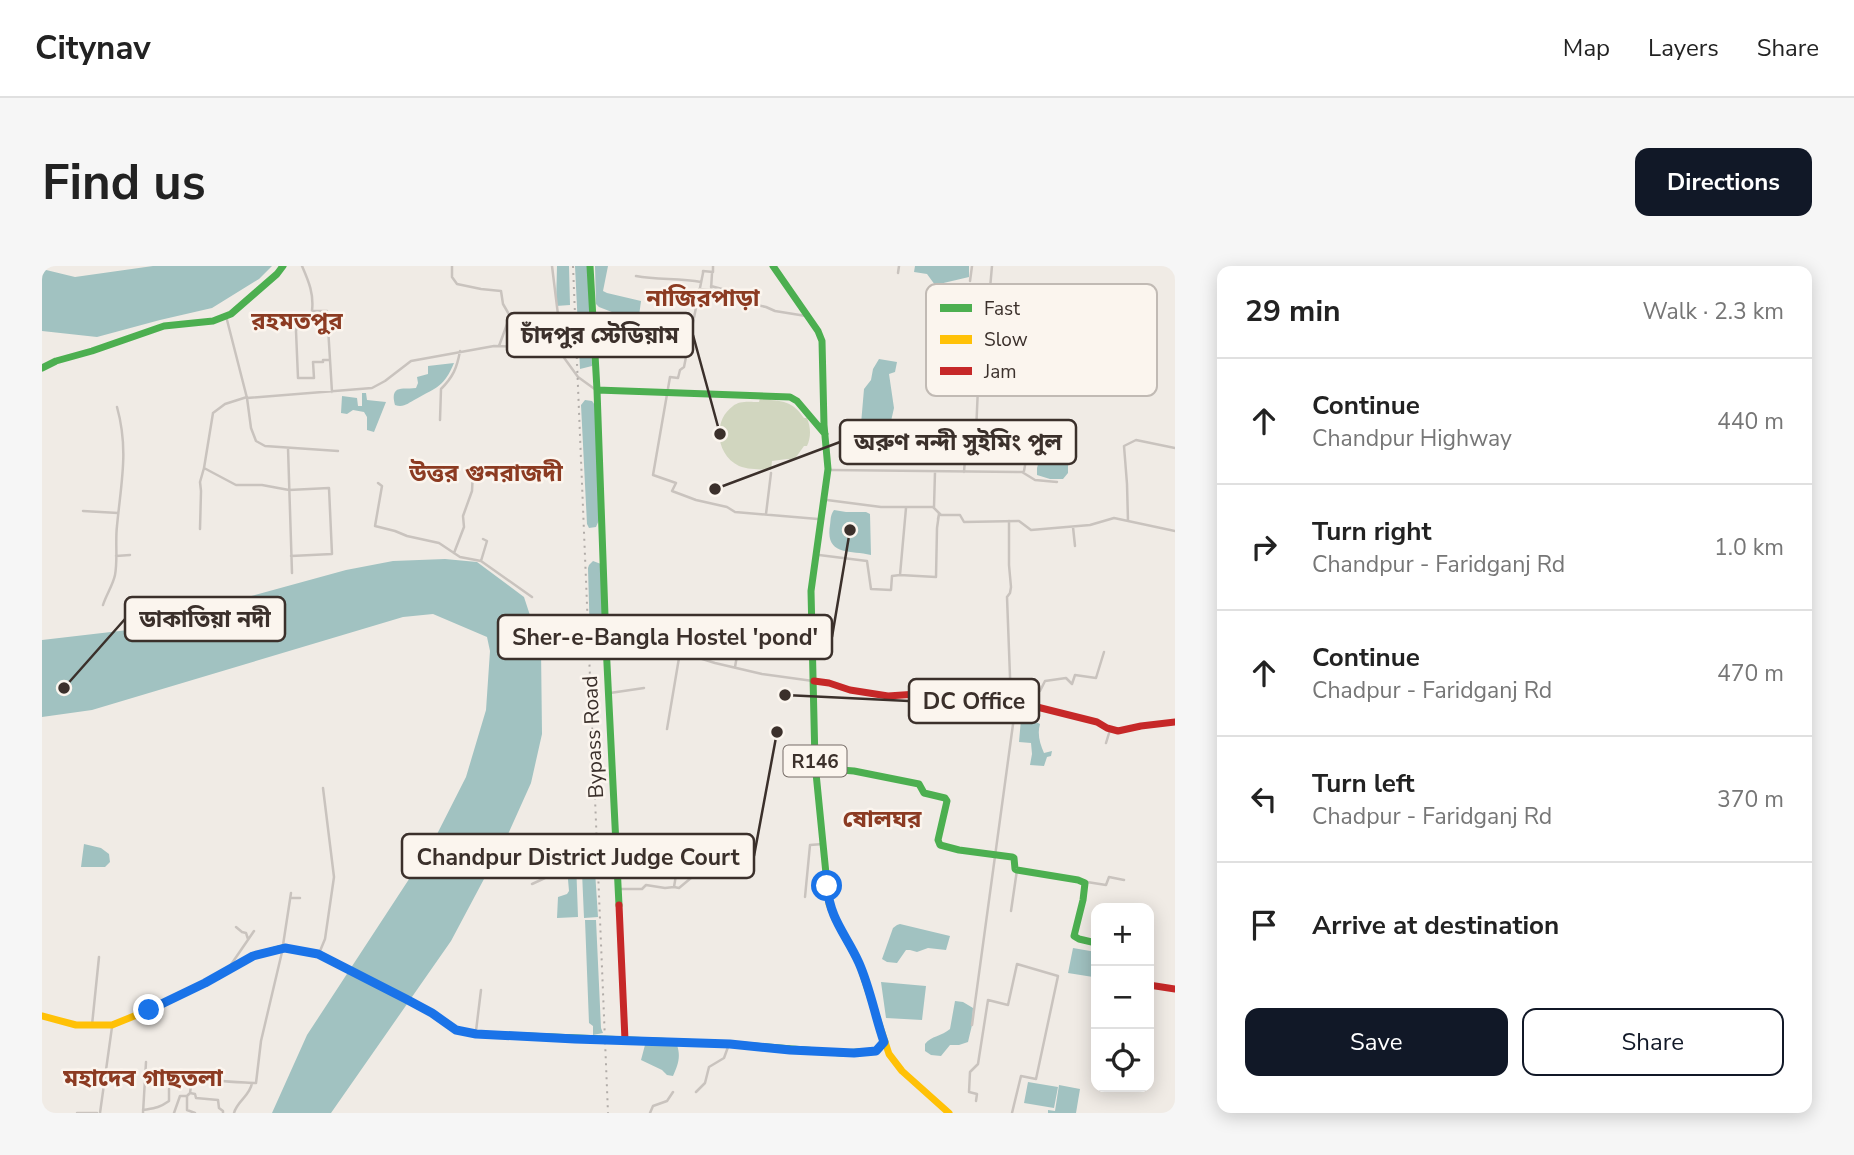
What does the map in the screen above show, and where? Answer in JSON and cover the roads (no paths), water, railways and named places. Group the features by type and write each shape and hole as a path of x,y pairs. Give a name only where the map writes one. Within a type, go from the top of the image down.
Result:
{"main road":[{"path":"42,368 164,326 213,321 231,314 283,266"},
{"name":"Bypass Road","path":"590,266 625,1040"},
{"name":"R146","path":"773,266 822,341 828,470 811,591 815,768 829,904 859,963 884,1042"},
{"path":"597,390 786,396 797,401 825,434"},
{"path":"808,414 820,419 824,425"},
{"path":"814,681 888,696 946,692 971,701 1012,700 1124,731 1175,722"},
{"path":"815,768 854,771 917,783 924,793 947,801 938,840 940,845 1012,857 1017,870 1085,883 1074,936 1091,942"},
{"path":"42,1016 76,1025 112,1025 205,983 253,956 283,948 296,949 318,954 432,1013 456,1030 476,1034 730,1044 881,1054 895,1063 949,1113"},
{"path":"1154,986 1175,989"},
{"path":"871,1052 879,1049 884,1042 895,1063"}],"street":[{"path":"302,266 312,289 312,311 327,311 332,392"},
{"path":"452,266 452,277 457,284 501,291 503,304 510,318 499,346"},
{"path":"552,266 559,331 557,348 578,377 597,390"},
{"path":"699,289 710,290 713,266"},
{"path":"898,273 900,266"},
{"path":"970,281 972,266"},
{"path":"991,284 992,266"},
{"path":"713,272 704,271 684,366 678,378 670,377 653,475 676,483 673,491 680,495 722,505 735,512 821,519"},
{"path":"636,276 701,282"},
{"path":"711,286 737,293 752,304 808,316"},
{"path":"226,316 247,397 251,428 257,442 265,446 338,451"},
{"path":"303,326 297,326 296,331 299,378 314,378 313,362 330,360"},
{"path":"200,529 200,482 213,413 225,404 247,397 372,388 385,382 411,361 460,351 499,346 557,348"},
{"path":"440,420 440,389 453,376 460,351"},
{"path":"964,472 967,433 976,433 978,396"},
{"path":"103,605 115,577 118,513 122,490 124,451 117,407"},
{"path":"1128,521 1124,446 1136,440 1175,447"},
{"path":"288,448 292,573"},
{"path":"1021,472 1024,471 1028,449"},
{"path":"204,468 236,485 262,485 289,490 329,488 332,554 291,556"},
{"path":"828,470 1021,472 1035,480 1057,482"},
{"path":"454,554 464,527 473,472"},
{"path":"816,555 867,561 871,589 891,590 892,576 937,576 939,514 934,507 935,472"},
{"path":"766,514 771,473"},
{"path":"377,483 382,486 374,526 439,543 454,554 481,561 532,597"},
{"path":"823,499 881,507 934,507"},
{"path":"900,575 906,506"},
{"path":"83,511 118,513"},
{"path":"939,514 960,515 964,522 1021,521 1031,530 1090,525 1109,519 1175,531"},
{"path":"938,519 939,514"},
{"path":"972,1025 1014,717 1007,597 1011,587 1009,521"},
{"path":"1073,527 1075,546"},
{"path":"481,561 487,541 483,539"},
{"path":"116,556 130,555"},
{"path":"722,632 740,639 735,667"},
{"path":"578,646 650,636 672,642 680,652 715,663 762,674 814,681"},
{"path":"667,729 680,652"},
{"path":"1028,705 1032,695 1040,691 1045,681 1066,678 1072,684 1075,675 1096,678 1104,652"},
{"path":"608,694 644,688"},
{"path":"1106,743 1110,729"},
{"path":"318,954 325,939 334,877 323,788"},
{"path":"805,897 810,845 823,844"},
{"path":"532,884 569,864 578,853"},
{"path":"674,887 678,863"},
{"path":"1011,911 1017,870"},
{"path":"1085,883 1106,885 1109,877 1124,880"},
{"path":"618,888 642,889 646,885 679,888 691,878"},
{"path":"195,1113 187,1110 188,1094 195,1077 243,1084 257,1082 261,1041 283,948 291,895 300,898"},
{"path":"236,928 246,933 248,939"},
{"path":"228,969 254,931"},
{"path":"92,1025 99,957"},
{"path":"975,1101 977,1094 970,1092 970,1072 978,1064 988,1000 1008,1005 1017,964 1058,976 1036,1079 1021,1076 1012,1113"},
{"path":"476,1034 481,990"},
{"path":"77,1113 99,1113 112,1025"},
{"path":"696,1092 705,1083 711,1065 724,1058 730,1044"},
{"path":"146,1062 143,1111 154,1110 169,1101 169,1089"},
{"path":"145,1080 160,1080 162,1069"},
{"path":"234,1113 249,1094 252,1083"},
{"path":"650,1113 653,1106 663,1103 673,1092"},
{"path":"174,1113 180,1096 188,1094 195,1094 195,1098 218,1100 223,1113"}],"water":[{"path":"153,266 272,266 259,279 212,308 97,337 42,331 42,269 75,277"},
{"path":"557,266 569,266 570,305 556,306"},
{"path":"575,266 588,266 592,366 580,369"},
{"path":"595,266 608,266 603,291 641,301 639,316 622,316 596,304"},
{"path":"915,266 969,266 969,277 939,284 934,284 927,274 914,272"},
{"path":"879,359 897,362 895,372 889,374 894,408 889,430 878,433 873,424 861,424 864,389 871,380"},
{"path":"454,363 447,377 439,385 406,405 395,405 396,390 416,388 417,377 428,374 428,366"},
{"path":"362,393 366,393 367,400 386,402 374,432 367,430 367,417 364,412 353,410 347,414 341,413 342,396 357,398 358,406 362,406"},
{"path":"585,400 592,401 595,405 599,520 596,527 589,528 581,405"},
{"path":"1054,451 1068,456 1068,473 1063,479 1037,475 1041,454"},
{"path":"834,510 870,514 871,555 835,547 829,535"},
{"path":"445,559 477,562 524,597 541,649 542,734 531,783 509,832 451,941 331,1113 272,1113 307,1035 432,844 466,777 486,710 490,651 487,637 433,614 403,617 92,710 42,717 42,640 128,630 346,570 393,561"},
{"path":"593,561 601,564 604,637 595,642 590,640 588,568"},
{"path":"1016,712 1040,724 1039,739 1044,753 1052,751 1044,766 1030,765 1031,743 1019,742 1021,719"},
{"path":"84,844 101,848 109,854 110,862 105,867 81,867"},
{"path":"576,861 578,917 557,918 558,897 569,891 567,868"},
{"path":"595,871 598,917 584,918 582,872"},
{"path":"585,920 596,920 603,1033 593,1035 593,1026 589,1023"},
{"path":"900,924 950,936 946,950 906,950 897,963 887,962 882,959 893,928"},
{"path":"1073,948 1091,951 1091,977 1068,973"},
{"path":"881,982 926,986 922,1020 886,1018"},
{"path":"955,1001 973,1008 968,1042 950,1045 941,1056 931,1055 925,1051 925,1044 950,1029"},
{"path":"645,1045 677,1045 678,1061 673,1076 641,1060"},
{"path":"1028,1082 1058,1087 1054,1108 1024,1103"},
{"path":"1059,1085 1080,1089 1076,1113 1048,1113 1048,1110 1055,1111"}],"railway":[{"path":"573,266 608,1113"}],"place":[{"name":"চাঁদপুর স্টেডিয়াম","path":"720,434"},
{"name":"অরুণ নন্দী সুইমিং পুল","path":"715,489"},
{"name":"Sher-e-Bangla Hostel 'pond'","path":"850,530"},
{"name":"ডাকাতিয়া নদী","path":"64,688"},
{"name":"DC Office","path":"785,695"},
{"name":"Chandpur District Judge Court","path":"777,732"}],"district":[{"name":"নাজিরপাড়া","path":"703,298"},
{"name":"রহমতপুর","path":"297,321"},
{"name":"উত্তর গুনরাজদী","path":"486,473"},
{"name":"ষোলঘর","path":"882,819"},
{"name":"মহাদেব গাছতলা","path":"143,1078"}]}
